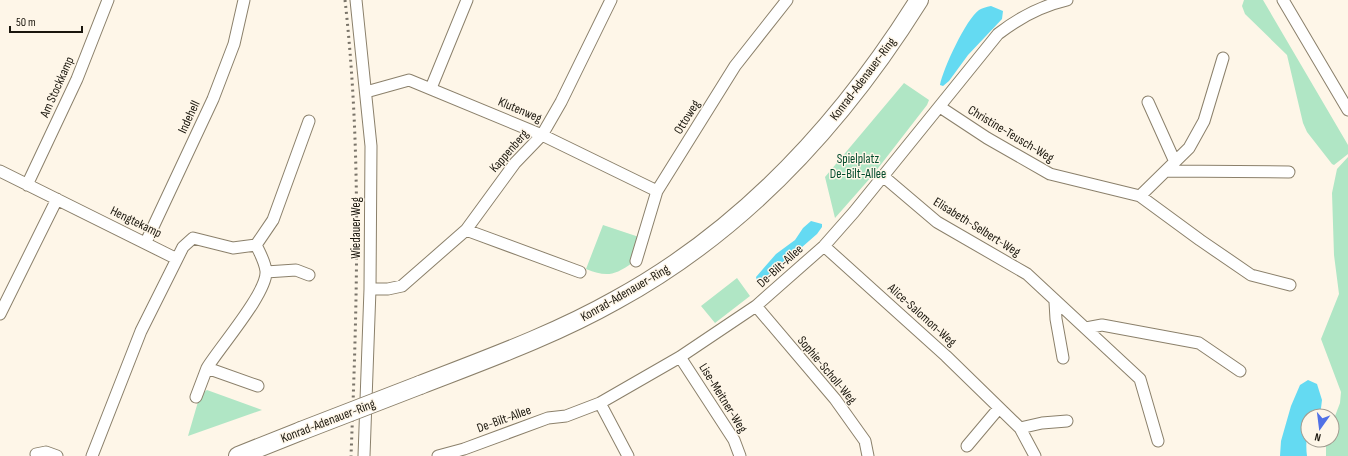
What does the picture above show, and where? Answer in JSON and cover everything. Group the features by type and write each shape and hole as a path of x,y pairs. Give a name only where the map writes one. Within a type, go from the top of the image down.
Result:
{"main road":[{"name":"Konrad-Adenauer-Ring","path":"238,456 560,329 615,301 673,266 718,233 775,183 825,129 878,62 919,0"}],"street":[{"name":"Am Stockkamp","path":"27,184 77,79 108,0"},
{"name":"Indehell","path":"146,242 213,99 234,44 244,0"},
{"name":"Wiedauer Weg","path":"356,0 371,146 370,289 364,456"},
{"path":"431,88 467,0"},
{"name":"Kappenberg","path":"370,289 388,290 402,286 466,230 516,163 542,135 561,102 611,0"},
{"name":"Ottoweg","path":"636,261 657,191 736,66 786,0"},
{"name":"De-Bilt-Allee","path":"438,456 464,449 548,418 566,416 600,403 680,357 756,306 824,246 884,177 998,34 1019,18 1041,7 1067,0"},
{"path":"1283,0 1348,110"},
{"path":"1140,196 1189,148 1204,121 1223,58"},
{"name":"Klutenweg","path":"366,92 409,80 542,135 657,191"},
{"path":"1148,102 1175,162"},
{"name":"Christine-Teusch-Weg","path":"940,107 987,138 1050,174 1140,196 1200,240 1252,275 1290,285"},
{"path":"92,456 141,332 183,247 193,238 233,248 256,245 273,220 309,121"},
{"name":"Hengtekamp","path":"0,171 146,242 177,259"},
{"path":"1166,171 1289,172"},
{"name":"Elisabeth-Selbert-Weg","path":"884,177 937,222 1026,274 1140,379 1158,441"},
{"path":"0,314 57,199"},
{"path":"466,230 580,272"},
{"path":"196,397 207,368 254,302 262,286 266,272 256,245"},
{"name":"Alice-Salomon-Weg","path":"824,246 946,356 1020,428 1035,456"},
{"path":"266,272 296,270 309,275"},
{"path":"1055,302 1056,319 1063,358"},
{"name":"Sophie-Scholl-Weg","path":"756,306 835,399 865,441 868,456"},
{"path":"1086,328 1102,325 1199,343 1240,371"},
{"name":"Lise-Meitner-Weg","path":"680,357 734,440 740,456"},
{"path":"207,368 258,386"},
{"path":"600,403 628,456"},
{"path":"967,446 999,408"},
{"path":"1020,428 1042,423 1067,421"},
{"path":"36,454 46,452 57,456"}],"green space":[{"path":"1244,0 1263,0 1348,145 1348,154 1334,165 1307,132 1303,123 1287,55 1245,14 1242,6"},
{"name":"Spielplatz De-Bilt-Allee","path":"904,83 929,100 927,105 872,176 835,218 825,177"},
{"path":"1348,157 1348,456 1326,456 1326,448 1340,448 1340,408 1338,408 1341,392 1321,339 1339,294 1334,255 1332,193 1337,169"},
{"path":"603,225 639,237 632,263 620,271 610,274 599,273 586,269"},
{"path":"737,278 750,296 715,323 701,306"},
{"path":"207,390 262,410 188,436 200,395"}],"water":[{"path":"991,6 1003,11 1002,19 968,55 949,81 943,86 940,85 950,57 968,23 979,10"},
{"path":"811,221 822,224 822,227 817,234 761,283 757,281 756,277 776,254 795,240 803,228"},
{"path":"1308,380 1317,384 1322,400 1321,408 1300,408 1300,448 1306,448 1307,456 1280,456 1281,441 1291,406 1300,385"}],"railway":[{"path":"345,0 354,114 357,228 351,456"}]}
